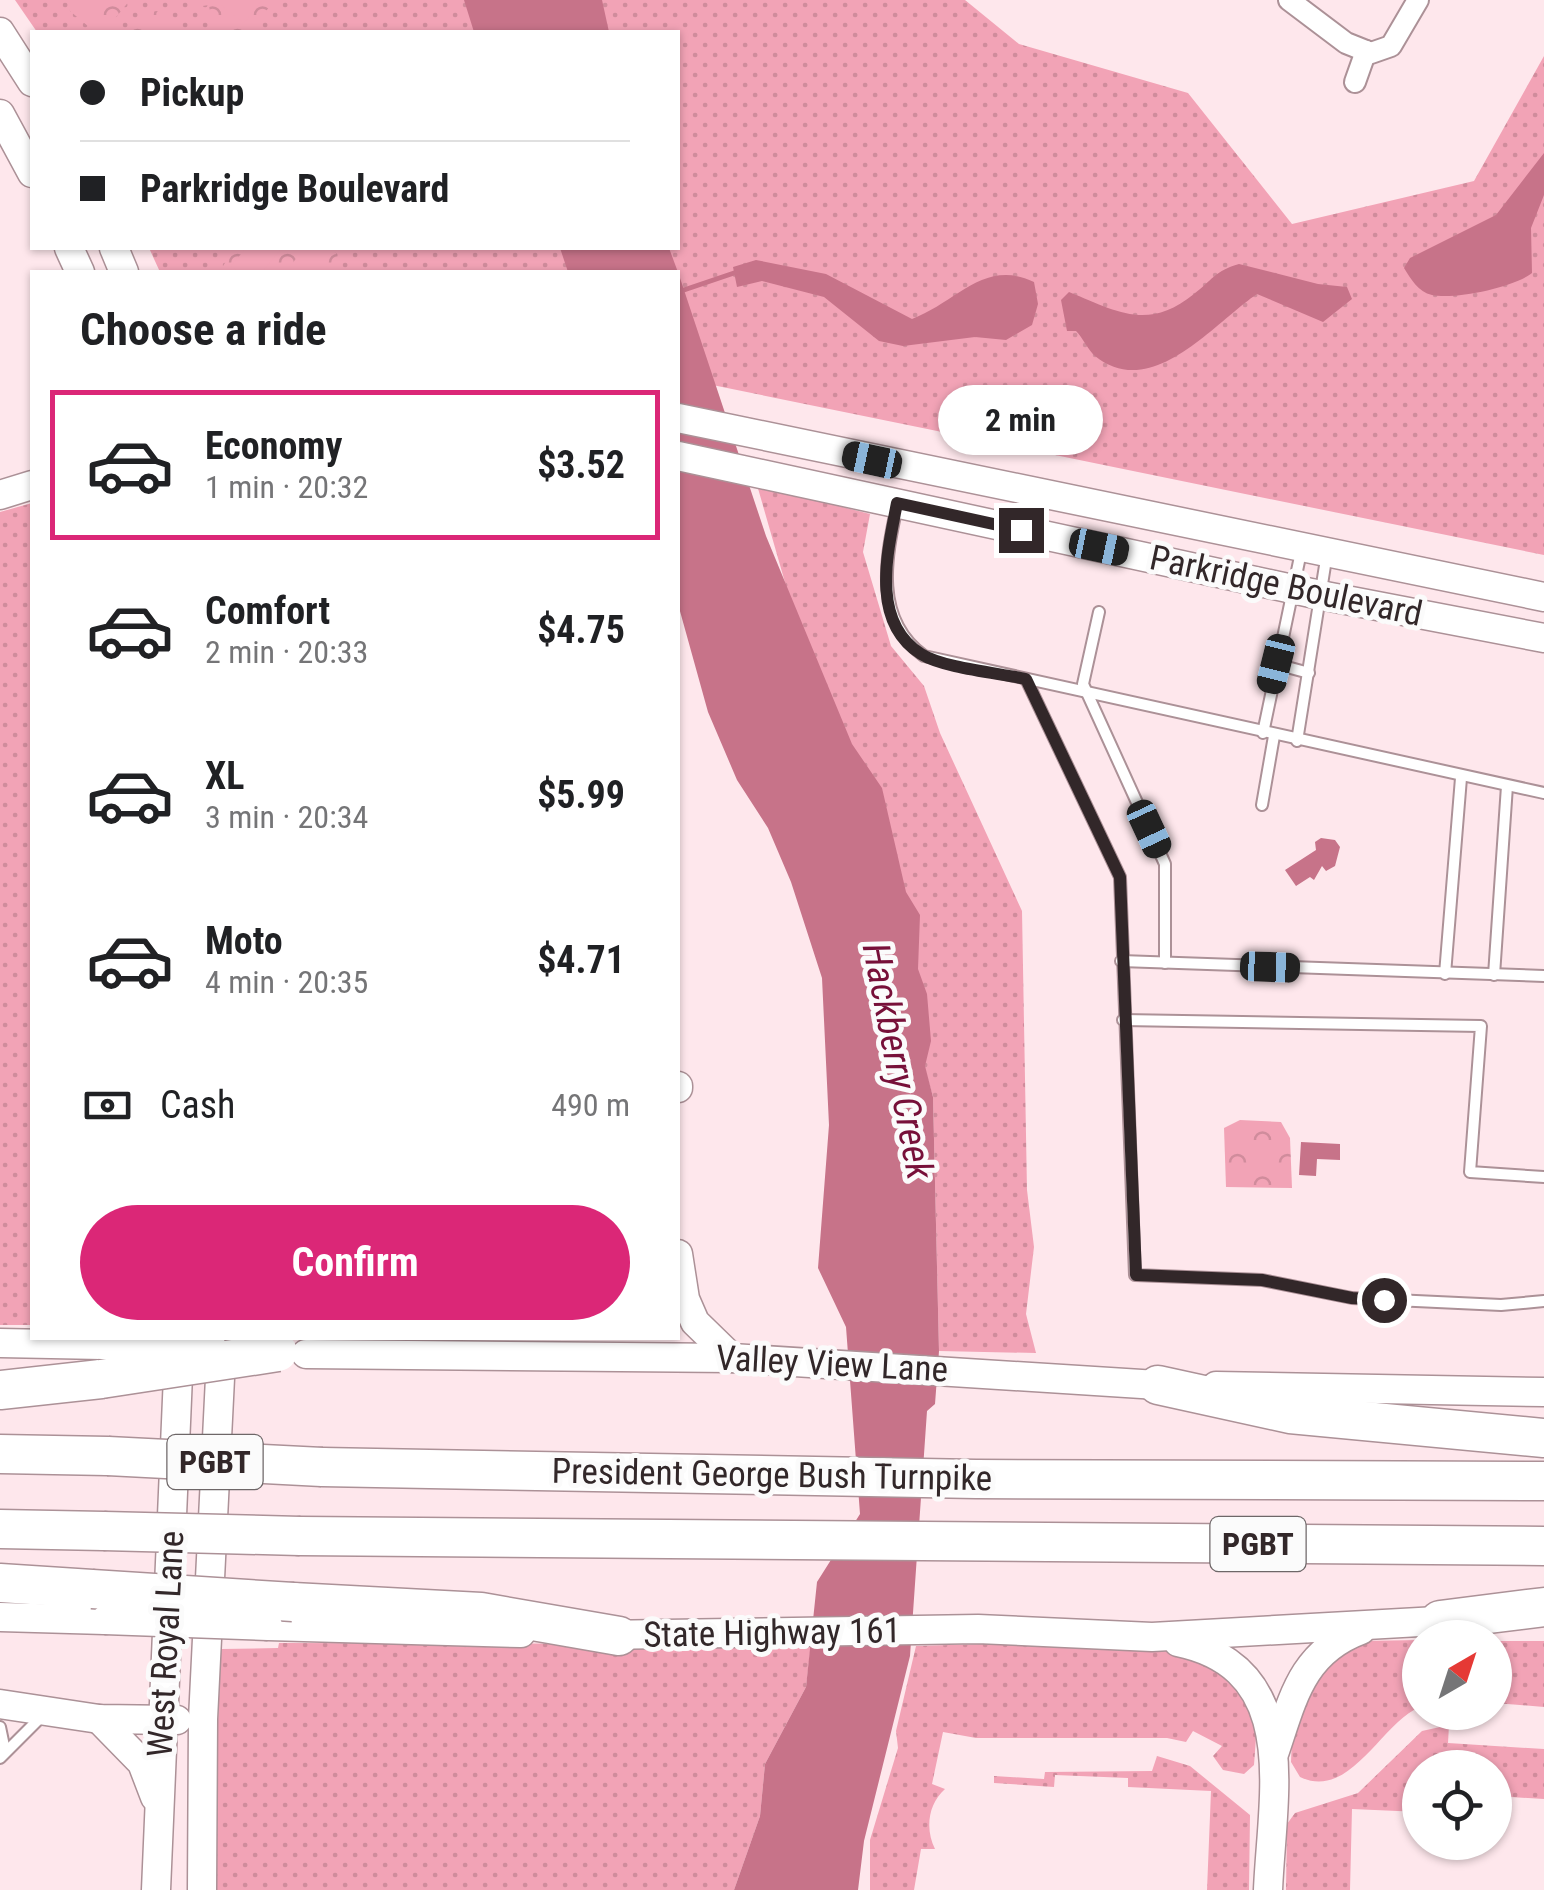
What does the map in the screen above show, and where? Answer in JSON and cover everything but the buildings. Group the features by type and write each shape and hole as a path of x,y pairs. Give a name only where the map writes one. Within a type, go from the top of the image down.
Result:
{"highway":[{"path":"0,1390 102,1362 292,1353"},
{"path":"1158,1385 1290,1414 1544,1438"},
{"name":"President George Bush Turnpike","path":"0,1454 322,1467 976,1479 1544,1482"},
{"name":"President George Bush Turnpike","path":"0,1529 300,1536 1544,1546"},
{"path":"0,1582 98,1605 281,1614 481,1612 619,1636"},
{"path":"1440,1620 1544,1607"}],"main road":[{"path":"0,32 30,79"},
{"path":"0,114 30,169"},
{"name":"Parkridge Boulevard","path":"680,418 1544,597"},
{"name":"Parkridge Boulevard","path":"680,456 1307,592 1544,638"},
{"path":"0,495 30,485"},
{"path":"680,1267 685,1299 695,1322 732,1358"},
{"name":"West Royal Lane","path":"156,1890 180,1340"},
{"name":"West Royal Lane","path":"202,1890 203,1719 222,1340"},
{"path":"622,1355 644,1346 648,1340"},
{"path":"0,1343 102,1362"},
{"name":"Valley View Lane","path":"292,1353 732,1358 1158,1385 1544,1392"},
{"path":"0,1617 98,1605"},
{"path":"1268,1890 1274,1753 1294,1688 1320,1653 1358,1631 1392,1622"},
{"name":"State Highway 161","path":"619,1636 978,1629 1152,1637 1402,1622"},
{"name":"State Highway 161","path":"1512,1623 1544,1624"},
{"path":"1152,1637 1193,1645 1235,1665 1259,1695 1274,1753"},
{"path":"0,1704 98,1719 203,1719"},
{"path":"98,1719 142,1763 158,1810"}],"street":[{"path":"1290,0 1346,43 1366,52 1391,46 1418,0"},
{"path":"1356,82 1366,52"}],"lane":[{"path":"897,503 886,555 886,587 892,613 910,644 924,656 1461,778 1544,793"},
{"path":"1297,741 1309,674 1307,592 1314,549"},
{"path":"1262,805 1276,664 1307,592 1314,549"},
{"path":"1099,612 1083,684 1165,864 1164,962"},
{"path":"1276,664 1309,674"},
{"path":"1026,679 1120,877 1122,1020 1136,1275 1262,1280 1352,1298 1501,1305 1544,1302"},
{"path":"1445,974 1461,778"},
{"path":"1494,975 1507,786"},
{"path":"1121,962 1544,976"},
{"path":"1122,1020 1481,1026 1470,1172 1544,1177"},
{"path":"0,1757 47,1710"},
{"path":"0,1727 4,1746 0,1757"}],"green space":[{"path":"15,0 965,0 1019,44 1188,93 1292,224 1474,181 1544,56 1544,555 680,378 680,270 159,270 150,250 680,250 680,30 36,30"},
{"path":"55,0 130,0 106,30 93,30 70,11 69,3"},
{"path":"188,0 275,0 251,30 225,30 211,19 209,5 196,7"},
{"path":"226,0 262,0 244,23 221,5"},
{"path":"158,11 178,30 130,30 145,12"},
{"path":"234,250 332,250 337,254 339,266 335,270 220,270"},
{"path":"244,250 280,250 264,270 236,270 231,266"},
{"path":"303,250 327,266 324,270 287,270"},
{"path":"757,485 870,514 863,552 891,646 924,686 940,733 1022,911 1027,1190 1034,1247 1026,1314 1036,1353 939,1351 933,1097"},
{"path":"30,504 30,1325 0,1325 0,512"},
{"path":"1240,1120 1281,1122 1290,1138 1292,1188 1226,1187 1224,1128"},
{"path":"1402,1640 1402,1719 1350,1770 1318,1782 1300,1777 1291,1762 1293,1713 1303,1681 1361,1641"},
{"path":"1512,1641 1544,1641 1544,1707 1512,1704"},
{"path":"279,1643 811,1644 806,1687 765,1764 760,1816 734,1890 211,1890 221,1649 278,1648"},
{"path":"1016,1643 1190,1651 1225,1665 1257,1724 1254,1765 1244,1774 1223,1770 1213,1756 1222,1746 1193,1731 1186,1742 1167,1738 976,1738 943,1732 932,1784 945,1789 930,1817 935,1849 921,1849 914,1890 870,1890 870,1840 898,1748 896,1731 916,1646"},
{"path":"1449,1730 1448,1743 1544,1749 1544,1799 1512,1797 1512,1750 1402,1750 1422,1731"},
{"path":"1402,1750 1402,1811 1352,1809 1350,1890 1286,1890 1287,1824 1295,1813 1358,1793"},
{"path":"1157,1756 1190,1766 1250,1815 1249,1890 1207,1890 1211,1791 1128,1787 1128,1778 1055,1775 1054,1787 994,1783 994,1776 1044,1779 1045,1772 1152,1771"}],"water":[{"path":"464,0 602,0 609,30 473,30"},
{"path":"1544,153 1544,195 1531,228 1532,273 1512,283 1469,294 1432,295 1419,288 1404,268 1410,258 1496,215"},
{"path":"561,250 670,250 677,270 567,270"},
{"path":"756,260 826,274 912,319 985,279 1000,275 1034,282 1038,304 1032,325 1006,340 975,337 903,346 879,341 824,297 762,281 737,287 733,267"},
{"path":"1239,264 1318,284 1347,287 1352,299 1323,322 1257,294 1181,353 1138,370 1117,368 1095,356 1076,331 1067,331 1061,300 1069,292 1118,311 1147,315 1177,305 1219,273"},
{"name":"Hackberry Creek","path":"680,278 766,536 852,744 882,788 906,892 920,915 918,969 927,994 931,1041 925,1066 933,1097 939,1351 935,1404 927,1411 910,1656 864,1841 858,1890 734,1890 760,1816 765,1764 806,1687 817,1582 860,1514 846,1327 818,1268 829,1125 822,978 791,882 768,828 737,780 708,712 680,611"},
{"path":"1321,838 1335,840 1340,847 1335,866 1326,871 1322,866 1314,880 1310,877 1296,886 1285,870 1316,850 1315,842"},
{"path":"1301,1142 1340,1144 1340,1160 1317,1159 1316,1176 1299,1175"}],"waterway":[{"path":"680,291 737,272"}],"route":[{"path":"1021,530 897,503 886,555 886,587 898,625 910,644 924,656 1026,679 1120,877 1122,1020 1136,1275 1262,1280 1325,1294 1384,1300"}]}
